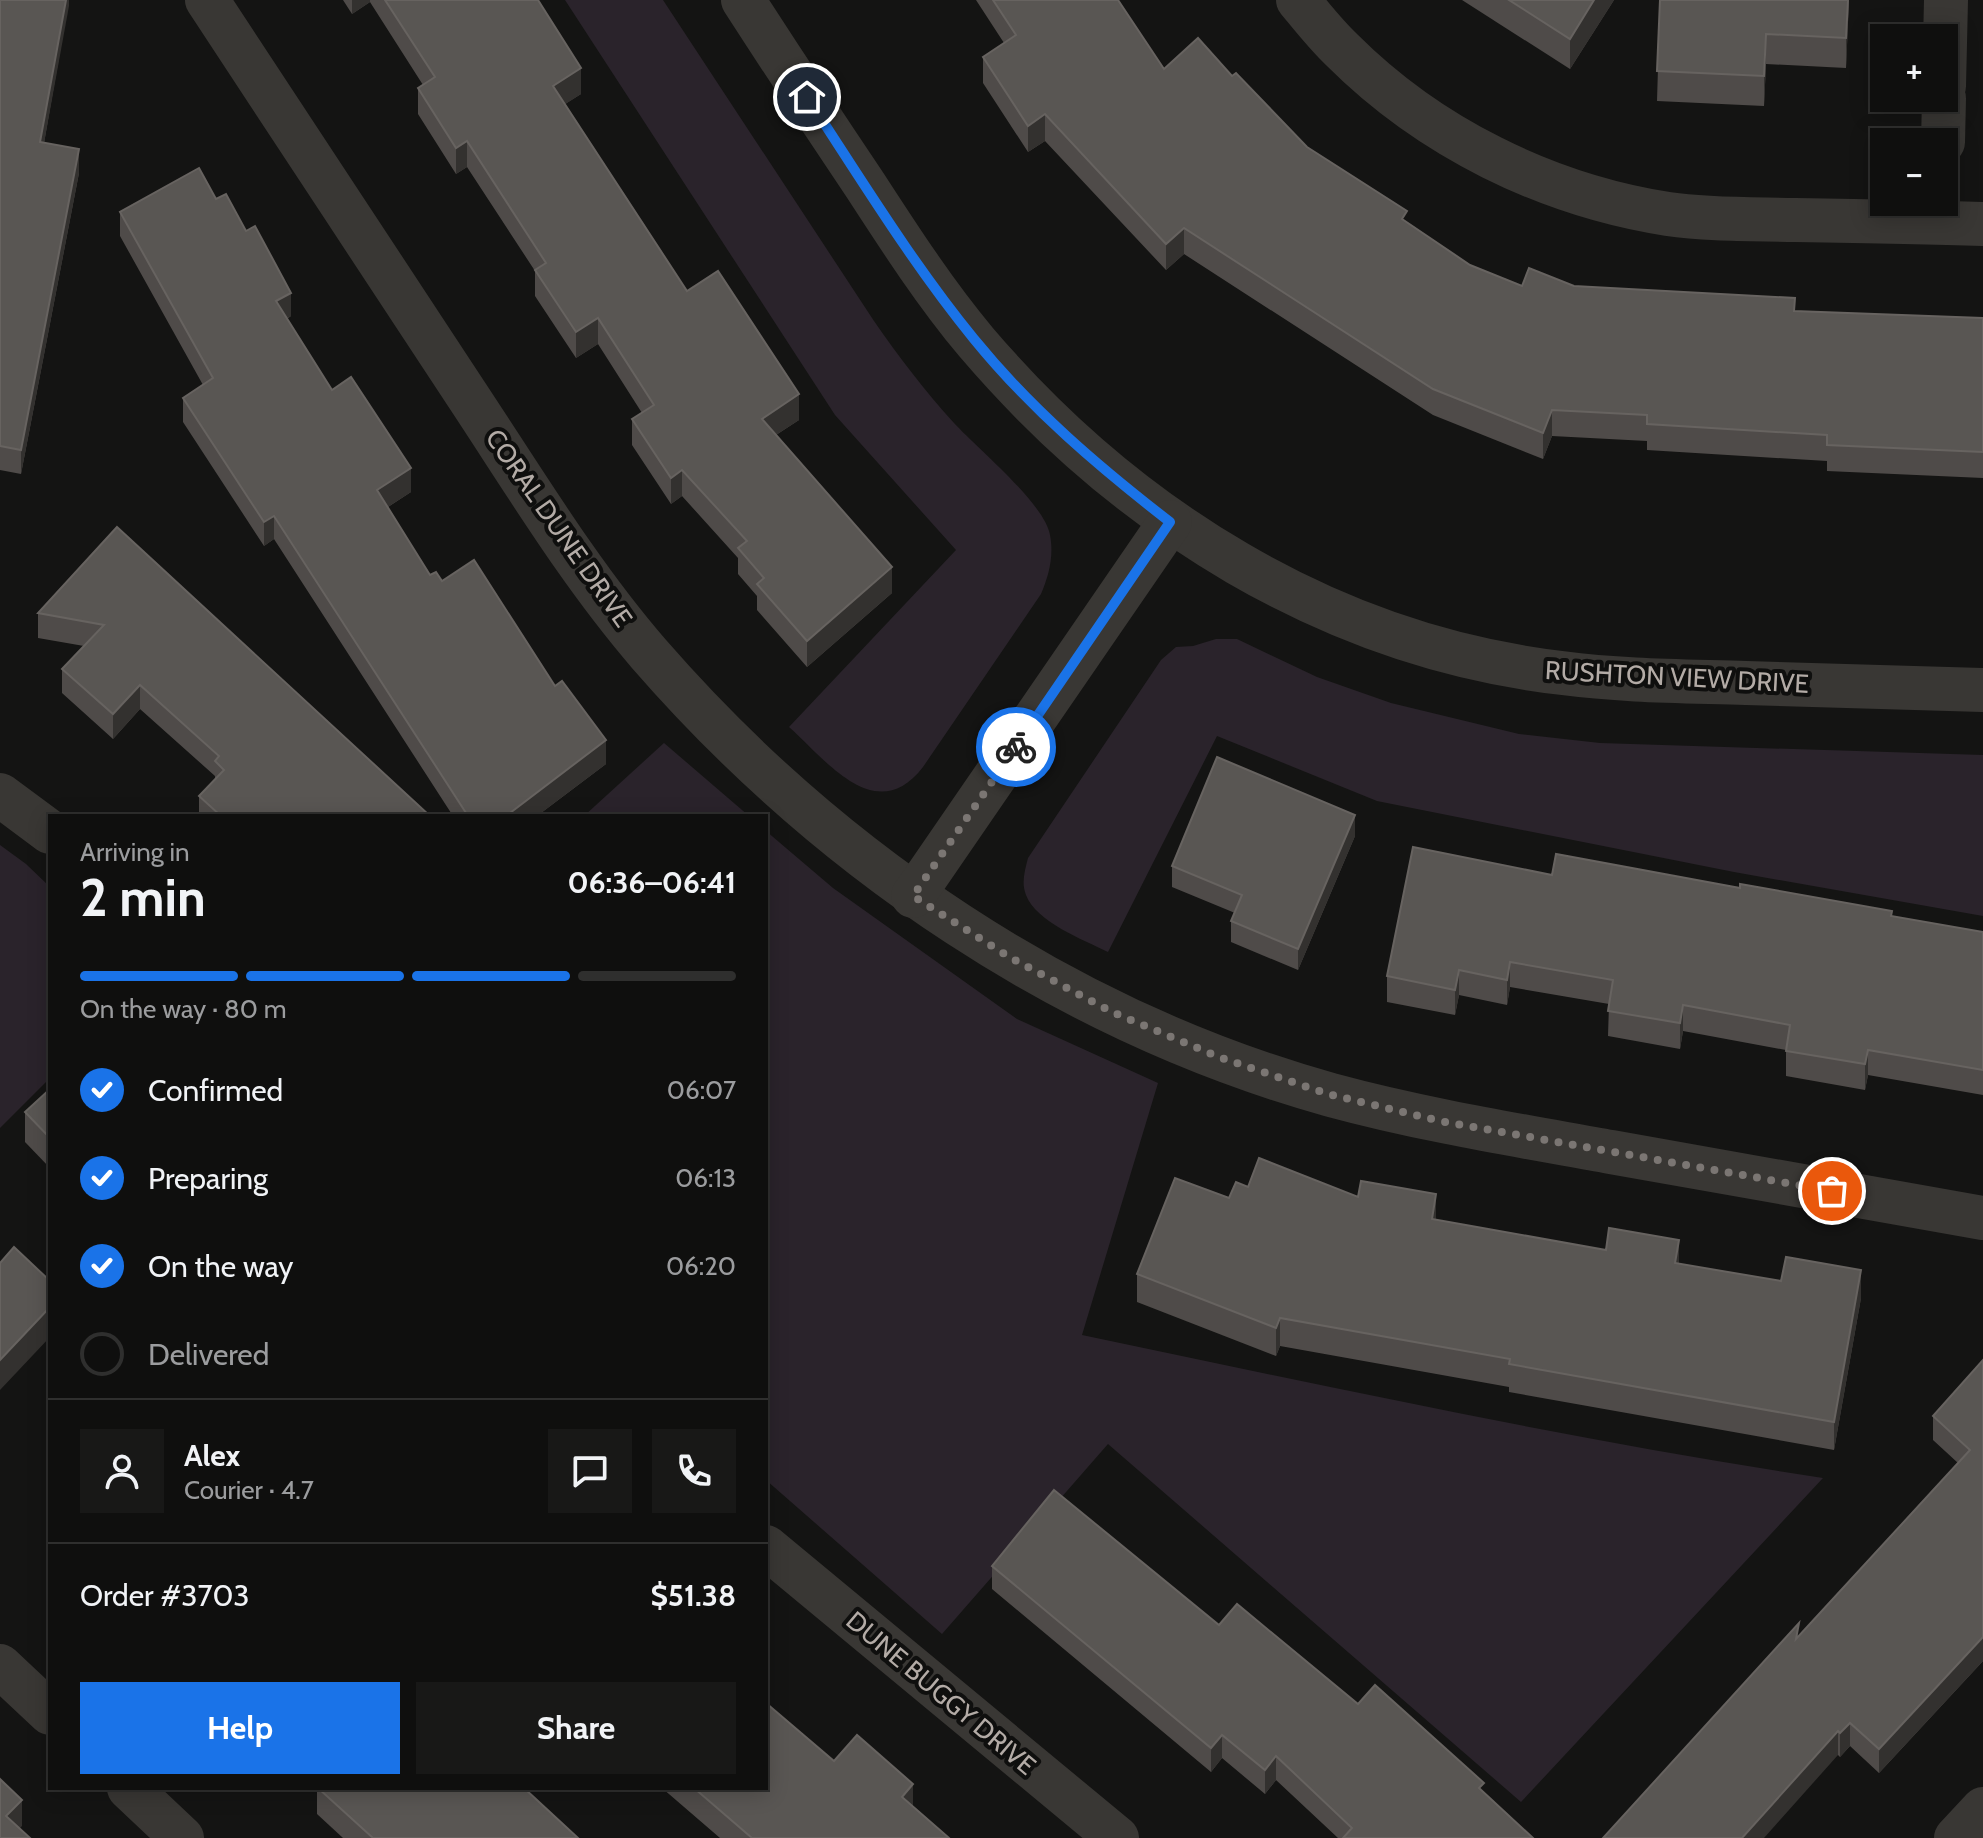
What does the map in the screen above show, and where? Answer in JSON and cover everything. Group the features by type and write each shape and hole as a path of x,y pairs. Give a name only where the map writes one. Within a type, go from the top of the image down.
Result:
{"street":[{"name":"CORAL DUNE DRIVE","path":"207,0 572,556 628,628 729,740 818,822 913,896 1011,958 1112,1012 1219,1057 1328,1094 1440,1121 1983,1218"},
{"name":"RUSHTON VIEW DRIVE","path":"743,0 919,267 975,340 1036,408 1103,470 1170,522 1246,569 1320,606 1397,635 1477,658 1559,673 1641,680 1983,690"},
{"path":"1298,0 1352,60 1396,98 1455,138 1523,173 1595,198 1669,214 1744,219 1955,216"},
{"path":"1945,24 1946,0"},
{"path":"913,896 1170,522"},
{"path":"0,795 48,831"},
{"name":"DUNE BUGGY DRIVE","path":"768,1549 1117,1838"},
{"path":"0,1666 48,1711"},
{"path":"131,1790 182,1838"},
{"path":"1956,1838 1983,1809"}],"shaded area":[{"path":"565,0 663,0 893,348 943,411 1009,477 1045,522 1050,535 1051,558 1041,594 923,767 905,784 887,791 870,790 852,782 789,727 956,550 835,415"},
{"path":"1216,639 1237,639 1317,677 1391,703 1519,734 1600,743 1983,755 1983,916 1734,872 1377,801 1217,736 1108,952 1050,922 1031,905 1024,886 1028,858 1161,660 1176,647"},
{"path":"664,743 747,814 586,814"},
{"path":"768,833 833,888 1017,1019 1158,1083 1082,1335 1544,1430 1823,1478 1521,1802 1108,1444 942,1634 768,1482"},
{"path":"0,845 48,885 48,1080 0,1128"}],"building":[{"path":"0,0 66,0 40,142 79,149 21,450 0,446"},
{"path":"385,0 538,0 581,68 553,86 687,291 718,271 799,394 762,419 892,567 807,641 757,584 764,578 738,548 747,541 682,470 671,478 632,419 654,405 598,318 576,332 535,270 546,263 467,141 456,148 418,88 435,77"},
{"path":"993,0 1118,0 1164,69 1198,38 1232,76 1236,73 1307,147 1407,211 1402,219 1470,265 1522,286 1529,268 1574,286 1795,298 1794,311 1983,318 1983,452 1827,445 1827,435 1647,424 1647,415 1552,410 1543,433 1433,389 1184,228 1166,244 1045,114 1028,126 983,57 1016,35"},
{"path":"1509,0 1594,0 1570,39"},
{"path":"1660,0 1848,0 1846,38 1766,34 1764,76 1657,71"},
{"path":"199,168 216,199 226,194 246,231 255,226 291,293 276,301 332,390 351,377 411,468 377,490 430,575 436,572 442,581 474,560 555,686 562,681 606,740 509,814 467,814 274,516 264,522 183,398 213,378 120,212"},
{"path":"117,527 428,814 219,814 199,796 224,770 215,761 219,756 140,685 113,714 62,669 104,625 38,613"},
{"path":"1217,757 1355,815 1298,949 1231,921 1242,895 1172,866"},
{"path":"1413,847 1552,875 1556,854 1740,888 1740,884 1892,911 1891,916 1983,932 1983,1070 1868,1050 1865,1064 1786,1051 1790,1025 1683,1005 1680,1023 1608,1011 1613,980 1510,962 1507,980 1459,970 1455,990 1387,976"},
{"path":"48,1091 48,1136 25,1112"},
{"path":"1259,1158 1358,1197 1361,1181 1436,1194 1432,1219 1606,1250 1609,1228 1679,1240 1675,1263 1781,1281 1786,1257 1861,1270 1834,1422 1509,1364 1510,1359 1280,1318 1276,1328 1137,1274 1175,1178 1229,1198 1236,1182 1248,1187"},
{"path":"14,1247 48,1279 48,1309 0,1360 0,1263"},
{"path":"1983,1360 1983,1637 1879,1749 1850,1723 1840,1733 1838,1731 1742,1838 1603,1838 1799,1623 1796,1639 1970,1450 1933,1416"},
{"path":"1054,1490 1219,1625 1237,1604 1358,1704 1375,1685 1484,1783 1479,1788 1533,1838 1343,1838 1352,1828 1276,1756 1265,1770 1222,1735 1211,1748 992,1566"},
{"path":"768,1705 834,1761 857,1735 913,1784 902,1797 949,1838 752,1838 696,1790 768,1790"},
{"path":"0,1779 22,1800 6,1816 30,1838 0,1838"},
{"path":"320,1790 526,1790 578,1838 373,1838"}],"way so far":[{"path":"1016,747 913,896 1011,958 1112,1012 1219,1057 1328,1094 1440,1121 1832,1191"}],"route":[{"path":"807,97 919,267 975,340 1036,408 1103,470 1170,522 1016,747"}]}
